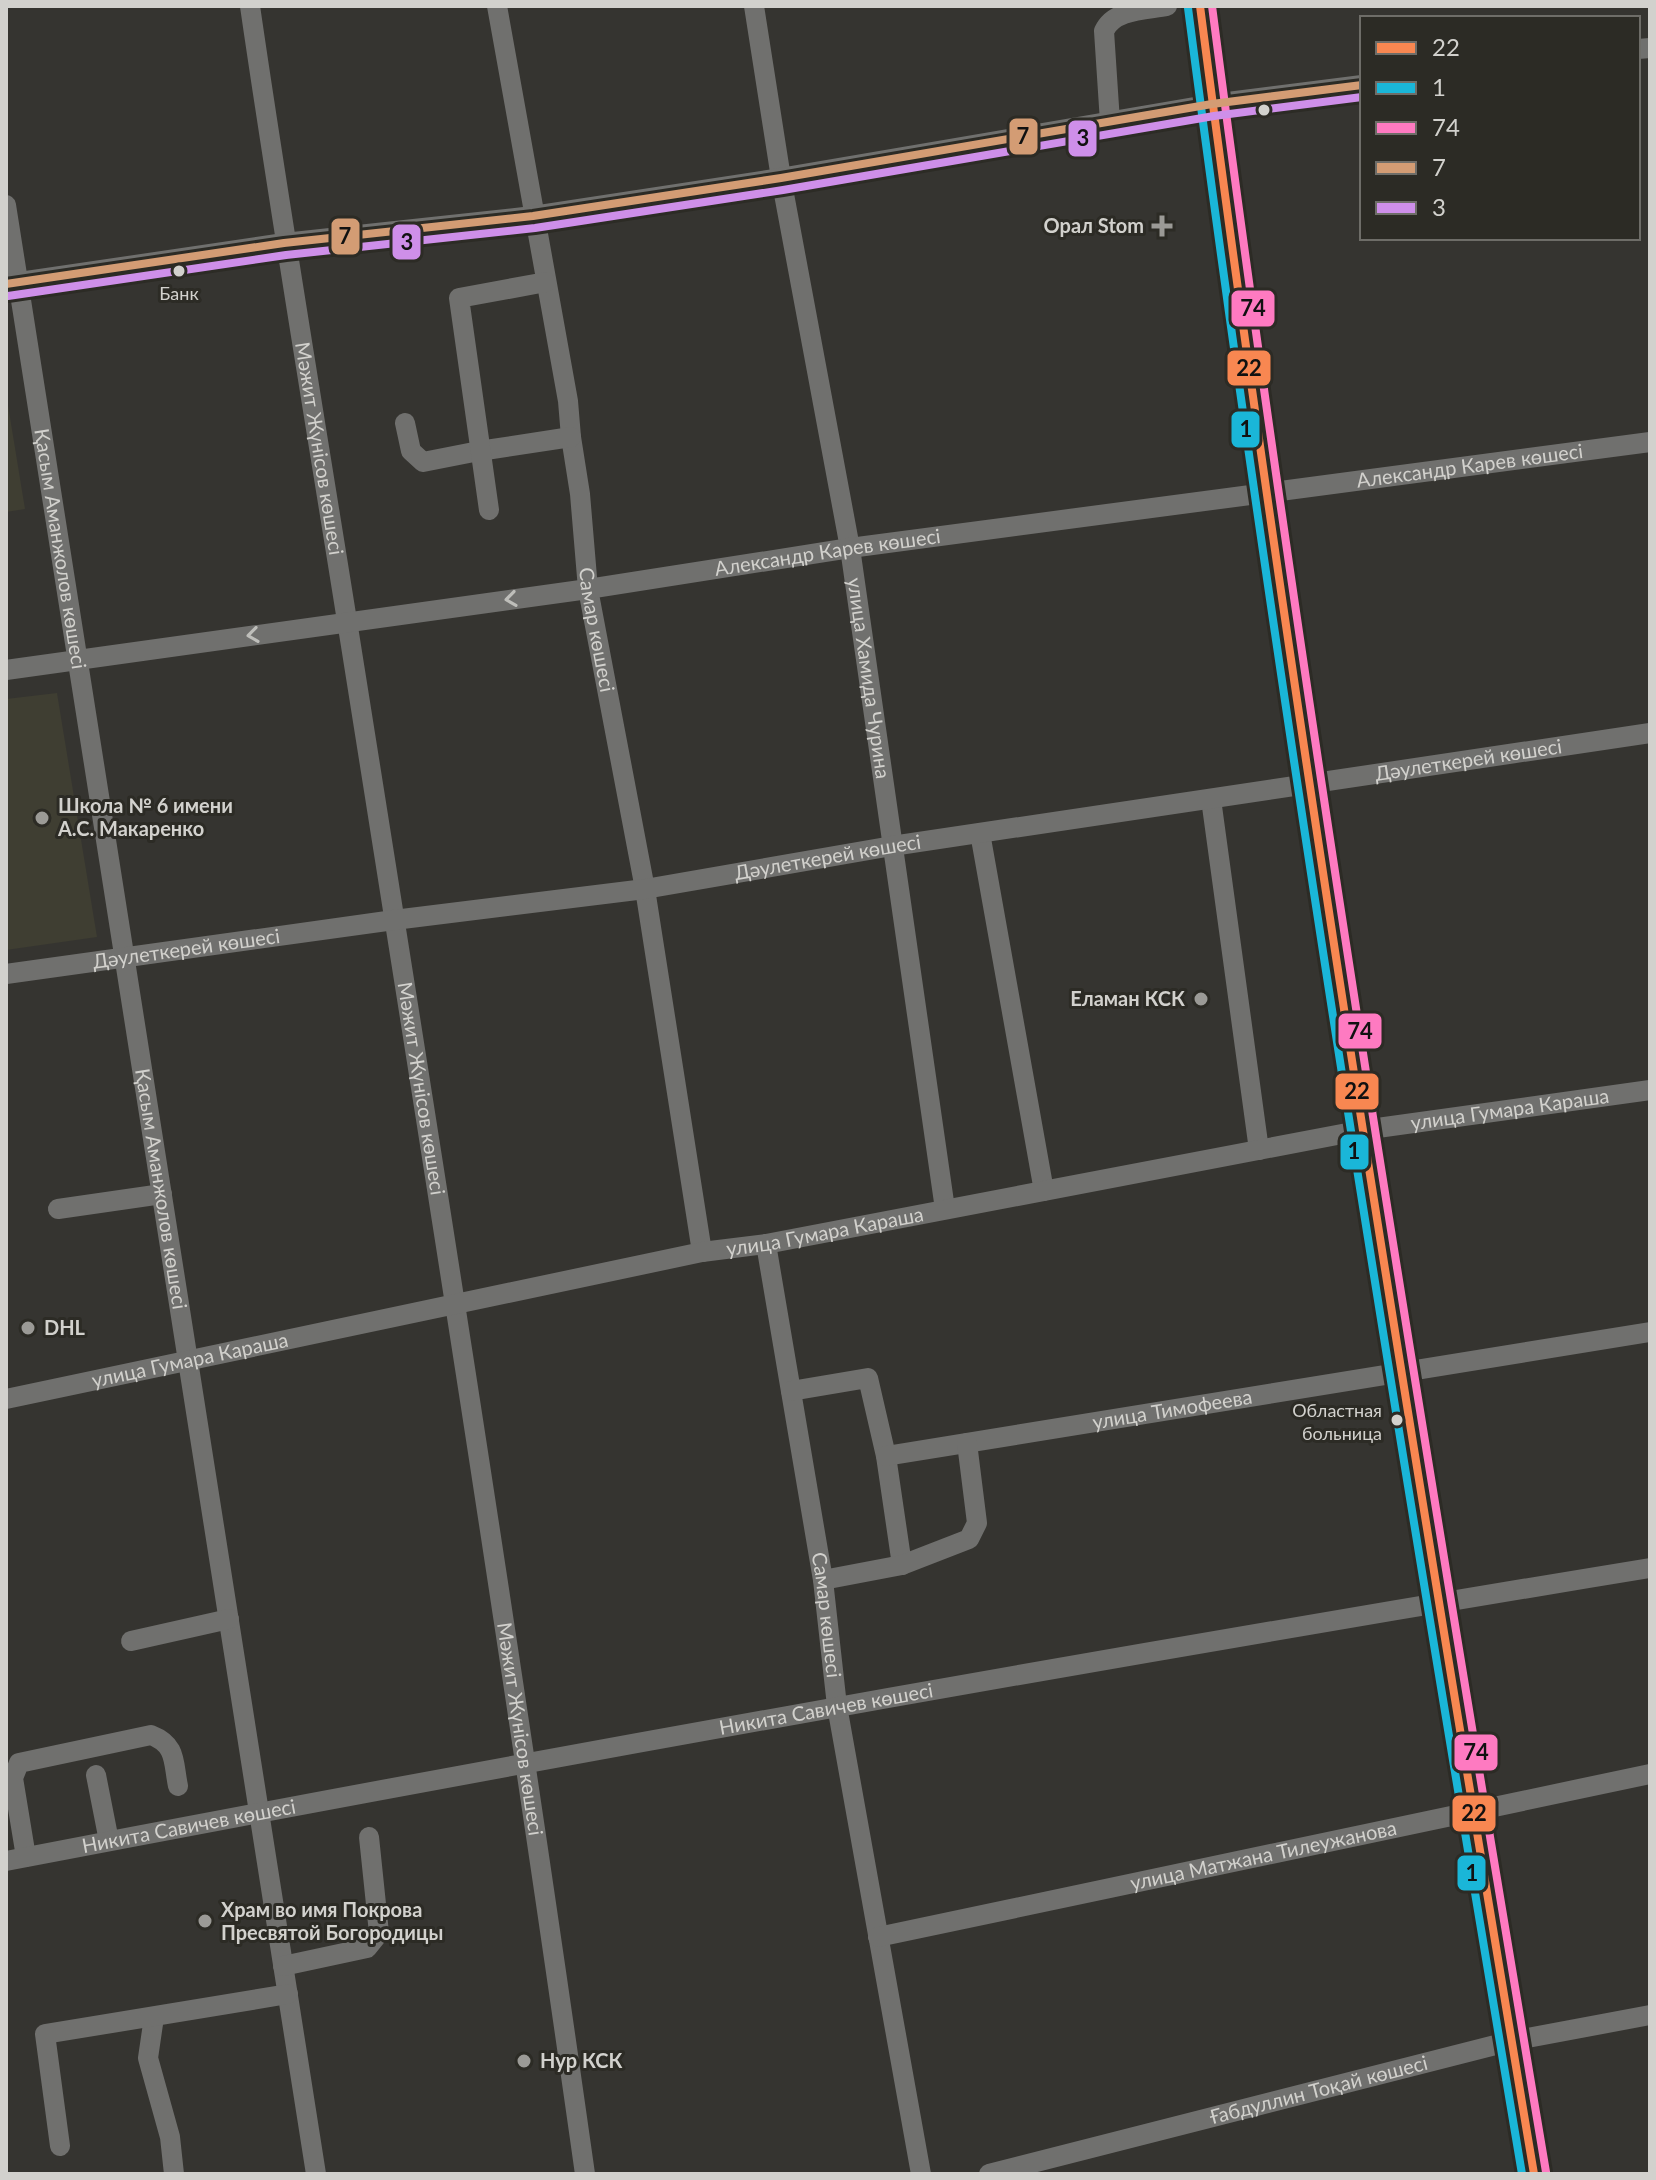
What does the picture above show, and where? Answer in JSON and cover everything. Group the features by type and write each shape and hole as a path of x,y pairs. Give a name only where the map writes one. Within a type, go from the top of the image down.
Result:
{"street":[{"name":"Мәжит Жүнісов көшесі","path":"250,6 284,243 528,1764 585,2174"},
{"name":"Самар көшесі","path":"497,6 568,401 588,589 645,889 702,1252"},
{"name":"улица Хамида Чурина","path":"754,6 781,178 850,548 945,1209"},
{"path":"1110,122 1104,31 1107,23 1117,16 1167,6"},
{"path":"1200,6 1309,785 1438,1603 1534,2174"},
{"path":"12,283 284,243 533,216 781,178 1212,104 1360,85"},
{"name":"Қасым Аманжолов көшесі","path":"6,205 12,283 78,661 316,2174"},
{"path":"489,510 459,298 546,282"},
{"path":"405,423 411,451 423,462 571,437"},
{"name":"Александр Карев көшесі","path":"6,670 588,589 850,548 1650,442"},
{"name":"Дәулеткерей көшесі","path":"6,974 645,889 892,846 1650,733"},
{"path":"1211,799 1259,1150"},
{"path":"980,833 1044,1191"},
{"name":"улица Гумара Караша","path":"6,1399 702,1252 766,1244 1363,1130 1650,1090"},
{"path":"58,1209 162,1194"},
{"name":"Самар көшесі","path":"766,1244 823,1580 837,1706 921,2174"},
{"name":"улица Тимофеева","path":"886,1456 1650,1332"},
{"path":"791,1391 868,1378 886,1456 902,1565"},
{"path":"823,1580 902,1565 969,1539 977,1523 967,1443"},
{"name":"Никита Савичев көшесі","path":"16,1859 259,1811 837,1706 1650,1568"},
{"path":"131,1641 229,1619"},
{"path":"16,1859 13,1778 19,1763 151,1735 165,1740 170,1748 178,1786"},
{"name":"улица Матжана Тилеужанова","path":"878,1937 1650,1774"},
{"path":"96,1775 109,1841"},
{"path":"283,1966 367,1948 375,1940 379,1933 369,1837"},
{"path":"60,2146 45,2034 288,1994"},
{"name":"Ғабдуллин Тоқай көшесі","path":"989,2174 1511,2041 1650,2015"},
{"path":"154,2017 148,2058 170,2137 174,2174"}],"shaded area":[{"path":"6,393 25,509 6,512"},
{"name":"Школа № 6 имени А.С. Макаренко","path":"57,693 97,937 6,950 6,699"}],"transit line":[{"name":"22","path":"1200,6 1236,278 1315,820 1400,1362 1534,2174"},
{"name":"74","path":"1212,6 1248,278 1327,820 1412,1361 1546,2172"},
{"name":"1","path":"1188,8 1303,821 1388,1363 1522,2174"},
{"name":"7","path":"6,284 284,243 533,216 781,178 1212,104 1360,85"},
{"name":"3","path":"8,296 286,255 535,228 783,190 1214,116 1360,97"}],"place":[{"name":"Орал Stom","path":"1162,226"},
{"name":"Банк","path":"179,271"},
{"name":"Школа № 6 имени А.С. Макаренко","path":"42,818"},
{"name":"Еламан КСК","path":"1201,999"},
{"name":"DHL","path":"28,1328"},
{"name":"Областная больница","path":"1397,1420"},
{"name":"Храм во имя Покрова Пресвятой Богородицы","path":"205,1921"},
{"name":"Нур КСК","path":"524,2061"}]}
